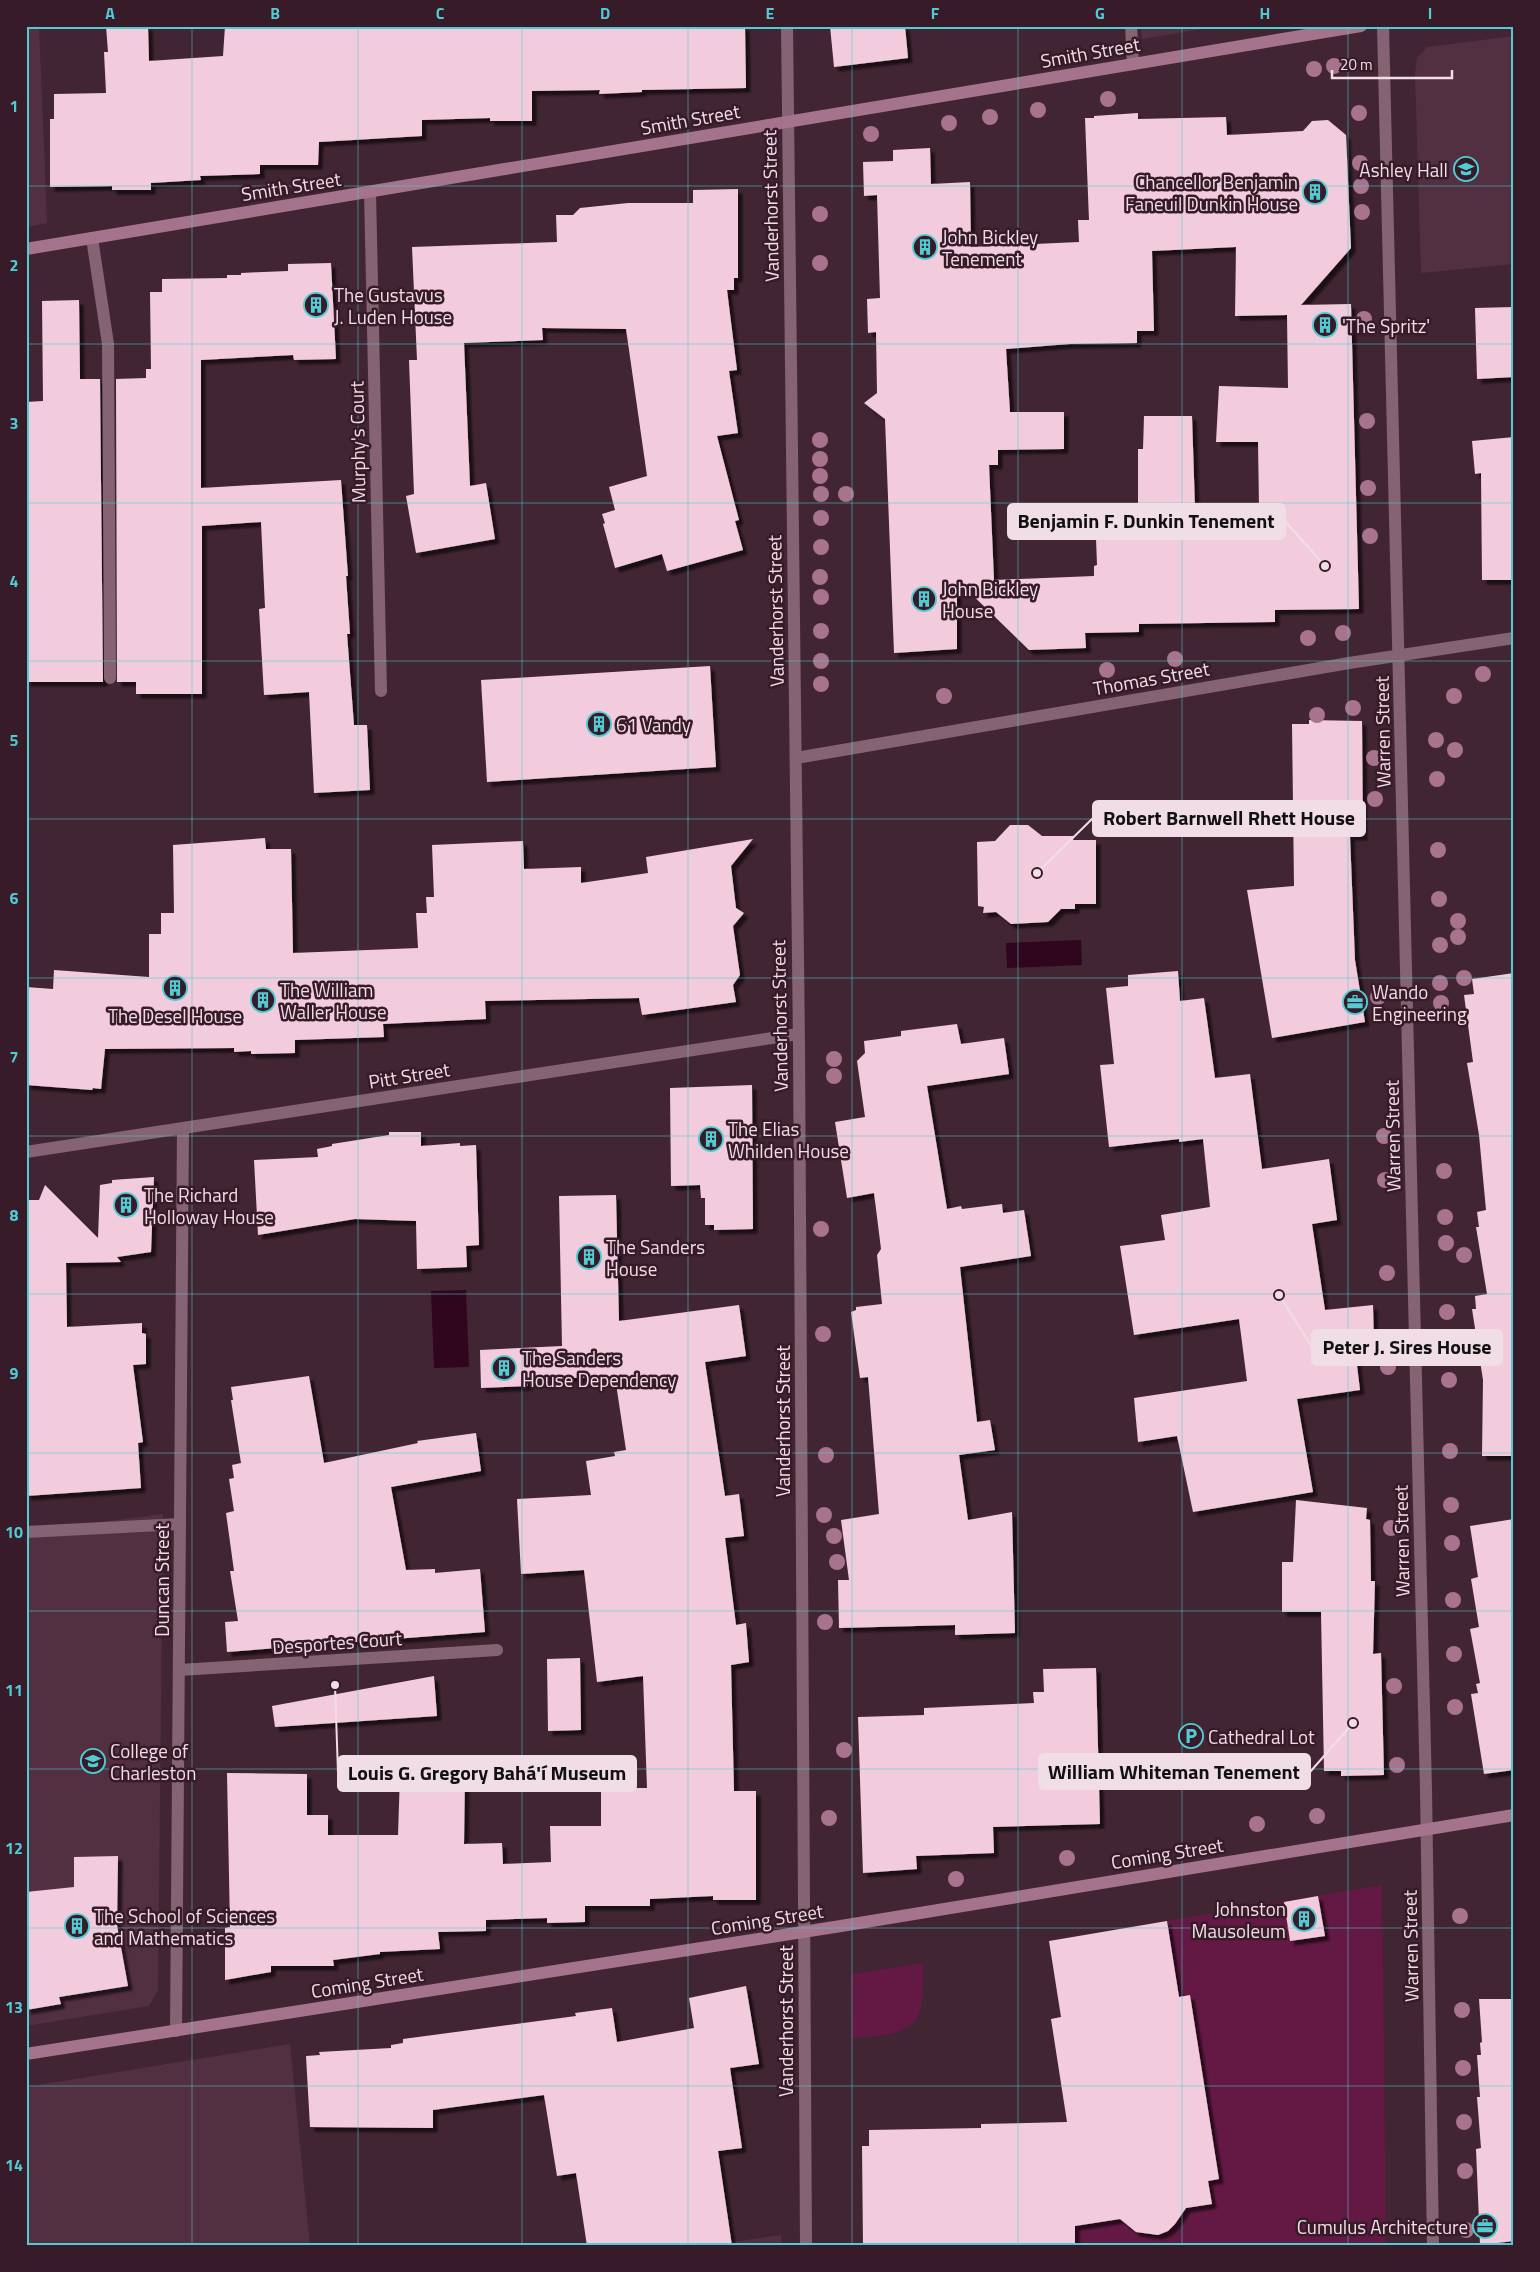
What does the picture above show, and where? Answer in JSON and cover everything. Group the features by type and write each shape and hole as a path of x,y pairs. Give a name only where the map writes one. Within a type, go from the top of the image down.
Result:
{"street":[{"name":"Vanderhorst Street","path":"787,26 796,758 806,2246"},
{"path":"1131,26 1133,64"},
{"name":"Smith Street","path":"26,249 1361,26"},
{"name":"Warren Street","path":"1383,26 1426,1830 1433,2246"},
{"name":"Murphy's Court","path":"370,192 381,691"},
{"path":"92,238 108,344 110,678"},
{"name":"Thomas Street","path":"796,758 1399,655 1514,638"},
{"name":"Pitt Street","path":"26,1152 183,1130 798,1034"},
{"name":"Duncan Street","path":"176,2031 183,1130"},
{"path":"26,1532 180,1524"},
{"name":"Desportes Court","path":"179,1670 497,1650"},
{"name":"Coming Street","path":"26,2054 803,1932 1514,1815"}],"shaded area":[{"path":"26,26 39,26 47,223 26,227"},
{"path":"1141,26 1221,26 1142,39"},
{"name":"Ashley Hall","path":"1514,36 1514,264 1421,273 1415,74 1417,58 1427,47"},
{"path":"1081,940 1082,965 1007,968 1006,943"},
{"path":"466,1290 469,1367 434,1368 431,1291"},
{"name":"College of Charleston","path":"163,1514 158,1990 149,2006 26,2026 26,1532"},
{"path":"1382,1885 1386,2246 1075,2246 1075,2226 1124,2218 1134,2229 1142,2234 1157,2235 1170,2228 1176,2222 1183,2209 1212,2204 1208,2181 1219,2179 1190,1996 1179,1997 1167,1921"},
{"path":"923,1963 922,2002 918,2014 912,2023 903,2030 890,2034 852,2038 851,1974"},
{"path":"290,2044 310,2246 26,2246 26,2087"},
{"path":"781,2235 781,2246 704,2246"}],"building":[{"path":"106,26 148,26 149,61 223,56 225,26 416,26 416,28 745,26 746,88 642,90 642,92 599,94 600,90 532,91 532,121 490,121 490,118 422,120 422,136 319,142 318,165 260,165 260,174 200,176 201,180 151,183 151,190 112,190 112,186 50,187 50,119 54,119 54,94 106,93 104,52 108,52"},
{"path":"830,26 905,26 908,58 834,67"},
{"path":"1138,113 1138,119 1226,117 1227,135 1303,131 1312,121 1328,120 1346,135 1351,248 1301,305 1351,304 1359,609 1275,610 1275,622 1139,624 1139,632 1085,633 1086,648 1029,650 957,580 957,649 894,653 885,419 864,403 877,393 876,332 868,333 867,299 880,298 877,195 864,196 863,162 893,161 893,150 930,148 931,184 970,182 971,247 1079,242 1078,220 1089,220 1085,118 1094,118 1094,116","holes":["1236,247 1235,316 1287,315 1288,388 1219,386 1216,442 1258,442 1259,507 1195,508 1192,416 1144,416 1143,449 1138,449 1138,507 1118,508 1119,538 1096,538 1097,565 1094,566 1094,576 994,580 989,465 998,465 998,450 1064,449 1064,412 1010,412 1006,349 1069,344 1137,343 1137,331 1154,331 1152,251"]},
{"path":"738,189 738,278 734,278 734,290 727,290 737,370 729,371 738,433 717,436 739,520 735,521 743,550 667,571 662,554 615,568 602,514 615,510 609,487 647,476 626,329 542,328 543,340 464,343 470,486 486,483 495,539 416,553 406,496 414,494 409,360 417,360 412,247 557,242 556,215 573,215 580,208 628,203 693,203 693,190"},
{"path":"331,263 336,359 294,360 293,355 201,360 201,488 341,480 348,576 346,576 350,634 347,634 354,725 367,725 370,790 314,793 309,692 264,695 259,609 265,608 261,522 202,526 202,694 136,694 136,682 117,682 116,379 146,378 146,369 151,369 150,292 162,292 162,279 227,278 227,275 241,275 241,273 288,271 288,264"},
{"path":"79,300 80,379 100,379 103,682 26,682 26,402 43,401 42,301"},
{"path":"1514,307 1514,377 1477,379 1475,308"},
{"path":"1514,437 1514,580 1482,580 1481,473 1475,474 1472,441"},
{"name":"61 Vandy","path":"710,666 716,767 487,782 481,680"},
{"path":"1309,720 1362,721 1363,836 1350,836 1355,960 1365,1022 1272,1038 1247,890 1294,886 1292,724 1309,724"},
{"path":"1010,825 1028,825 1042,836 1074,836 1073,840 1096,840 1096,904 1075,904 1075,909 1061,909 1048,922 1011,924 996,912 983,913 984,907 978,906 977,842 995,841"},
{"path":"265,838 266,849 291,849 293,953 418,948 416,913 427,913 426,897 434,897 432,845 523,841 524,869 581,867 581,883 648,873 646,857 753,839 731,866 736,908 744,913 733,926 740,975 733,985 736,1002 642,1015 639,998 485,1001 486,1019 383,1024 384,1037 295,1040 295,1053 251,1054 251,1051 234,1052 234,1048 105,1049 101,1089 26,1085 26,987 53,989 54,970 149,977 149,934 161,934 161,913 174,913 173,845"},
{"path":"1178,971 1180,1001 1204,998 1215,1078 1250,1074 1262,1169 1329,1159 1337,1220 1312,1224 1325,1310 1373,1305 1374,1344 1355,1349 1360,1390 1297,1399 1313,1492 1193,1512 1177,1436 1138,1442 1134,1398 1247,1381 1239,1319 1134,1335 1120,1246 1165,1240 1161,1215 1210,1207 1203,1139 1179,1142 1179,1139 1109,1147 1100,1065 1114,1064 1106,988 1128,986 1128,975"},
{"path":"1514,973 1514,1456 1482,1456 1483,1380 1472,1309 1476,1309 1475,1296 1487,1294 1476,1227 1479,1227 1477,1212 1486,1210 1479,1135 1467,1063 1473,1062 1464,995 1474,994 1472,979"},
{"path":"957,1024 961,1044 1004,1038 1009,1074 927,1086 947,1209 961,1206 962,1209 1002,1204 1003,1213 1024,1210 1031,1256 960,1267 977,1422 990,1420 995,1450 959,1455 968,1520 1012,1512 1015,1633 955,1635 955,1625 839,1628 838,1580 849,1580 841,1520 879,1514 868,1377 860,1378 851,1312 856,1310 856,1307 882,1304 877,1255 881,1249 874,1193 847,1198 835,1122 865,1117 857,1061 865,1053 864,1041 901,1036 901,1031"},
{"name":"The Elias Whilden House","path":"752,1085 753,1229 714,1230 714,1225 705,1225 705,1198 701,1198 700,1185 671,1186 670,1088"},
{"path":"389,1132 421,1132 421,1146 460,1143 460,1146 476,1145 479,1245 466,1246 467,1267 417,1269 416,1221 355,1219 258,1235 254,1160 318,1157 317,1149 332,1146 332,1144 389,1135"},
{"path":"154,1177 151,1252 117,1257 121,1262 66,1263 67,1327 142,1323 142,1333 146,1334 146,1364 133,1365 143,1442 138,1443 141,1488 26,1496 26,1200 39,1200 45,1185 98,1238 100,1185 112,1183 112,1180"},
{"path":"616,1195 619,1321 739,1305 746,1356 705,1362 725,1496 739,1494 744,1536 725,1538 736,1625 746,1623 749,1662 731,1665 734,1791 756,1791 756,1900 713,1900 713,1896 650,1899 650,1906 585,1906 585,1922 547,1923 547,1918 486,1920 486,1931 438,1932 440,1949 380,1952 380,1954 333,1960 334,1966 271,1966 271,1972 225,1980 225,1928 230,1927 227,1773 307,1774 307,1815 328,1815 328,1835 398,1835 400,1774 465,1774 464,1844 502,1843 503,1864 551,1862 550,1826 601,1826 601,1791 614,1791 613,1788 647,1788 643,1676 597,1682 584,1570 521,1574 517,1499 591,1495 586,1461 615,1456 614,1452 626,1450 615,1377 528,1379 528,1386 481,1388 480,1350 562,1346 559,1196"},
{"path":"309,1376 324,1463 418,1443 417,1441 476,1433 481,1471 391,1487 406,1570 435,1569 435,1573 480,1569 485,1632 227,1652 225,1622 238,1621 230,1571 234,1571 226,1513 234,1511 229,1479 234,1478 232,1465 241,1463 231,1400 233,1400 231,1387"},
{"path":"1296,1500 1367,1508 1366,1519 1370,1520 1371,1581 1375,1581 1373,1654 1381,1653 1384,1775 1341,1776 1341,1771 1324,1771 1321,1612 1282,1612 1282,1562 1293,1562"},
{"path":"1514,1519 1514,1770 1484,1774 1471,1694 1478,1693 1476,1684 1480,1683 1470,1629 1479,1627 1471,1579 1478,1577 1470,1526"},
{"path":"580,1658 581,1730 548,1731 547,1659"},
{"path":"1096,1668 1100,1824 993,1827 994,1853 916,1856 917,1869 863,1873 858,1717 924,1715 924,1708 1034,1703 1033,1692 1044,1692 1043,1669"},
{"path":"434,1676 437,1716 275,1727 272,1706"},
{"name":"The School of Sciences and Mathematics","path":"118,1856 117,1925 128,1986 59,1997 61,2004 26,2010 26,1892 74,1887 74,1857"},
{"name":"Johnston Mausoleum","path":"1318,1896 1325,1936 1290,1941 1284,1902"},
{"path":"1167,1921 1179,1997 1190,1995 1219,2179 1208,2181 1212,2204 1186,2208 1168,2231 1158,2235 1136,2232 1120,2219 1075,2226 1075,2246 863,2246 862,2146 869,2146 869,2130 981,2128 981,2124 1067,2122 1051,2019 1061,2017 1049,1941"},
{"path":"746,1986 759,2064 730,2068 742,2148 718,2151 732,2246 587,2246 576,2173 557,2176 544,2095 433,2110 433,2128 310,2127 306,2056 320,2055 319,2052 391,2048 391,2045 403,2043 403,2039 576,2016 575,2013 612,2008 617,2042 694,2028 689,1998"},
{"path":"1479,1999 1514,1999 1514,2241 1480,2245 1476,2149 1481,2148 1477,2097 1480,2097 1477,2055 1481,2055 1480,2043 1482,2042"}],"place":[{"name":"Ashley Hall","path":"1466,169"},
{"name":"Chancellor Benjamin Faneuil Dunkin House","path":"1315,192"},
{"name":"John Bickley Tenement","path":"925,247"},
{"name":"The Gustavus J. Luden House","path":"316,305"},
{"name":"'The Spritz'","path":"1325,325"},
{"name":"Benjamin F. Dunkin Tenement","path":"1325,566"},
{"name":"John Bickley House","path":"924,599"},
{"name":"61 Vandy","path":"599,724"},
{"name":"Robert Barnwell Rhett House","path":"1037,873"},
{"name":"The Desel House","path":"175,988"},
{"name":"The William Waller House","path":"263,1000"},
{"name":"Wando Engineering","path":"1355,1002"},
{"name":"The Elias Whilden House","path":"711,1139"},
{"name":"The Richard Holloway House","path":"126,1205"},
{"name":"The Sanders House","path":"589,1257"},
{"name":"Peter J. Sires House","path":"1279,1295"},
{"name":"The Sanders House Dependency","path":"504,1368"},
{"name":"Louis G. Gregory Bahá'í Museum","path":"335,1685"},
{"name":"William Whiteman Tenement","path":"1353,1723"},
{"name":"Cathedral Lot","path":"1191,1736"},
{"name":"College of Charleston","path":"93,1761"},
{"name":"Johnston Mausoleum","path":"1304,1919"},
{"name":"The School of Sciences and Mathematics","path":"77,1926"},
{"name":"Cumulus Architecture","path":"1485,2226"}]}
